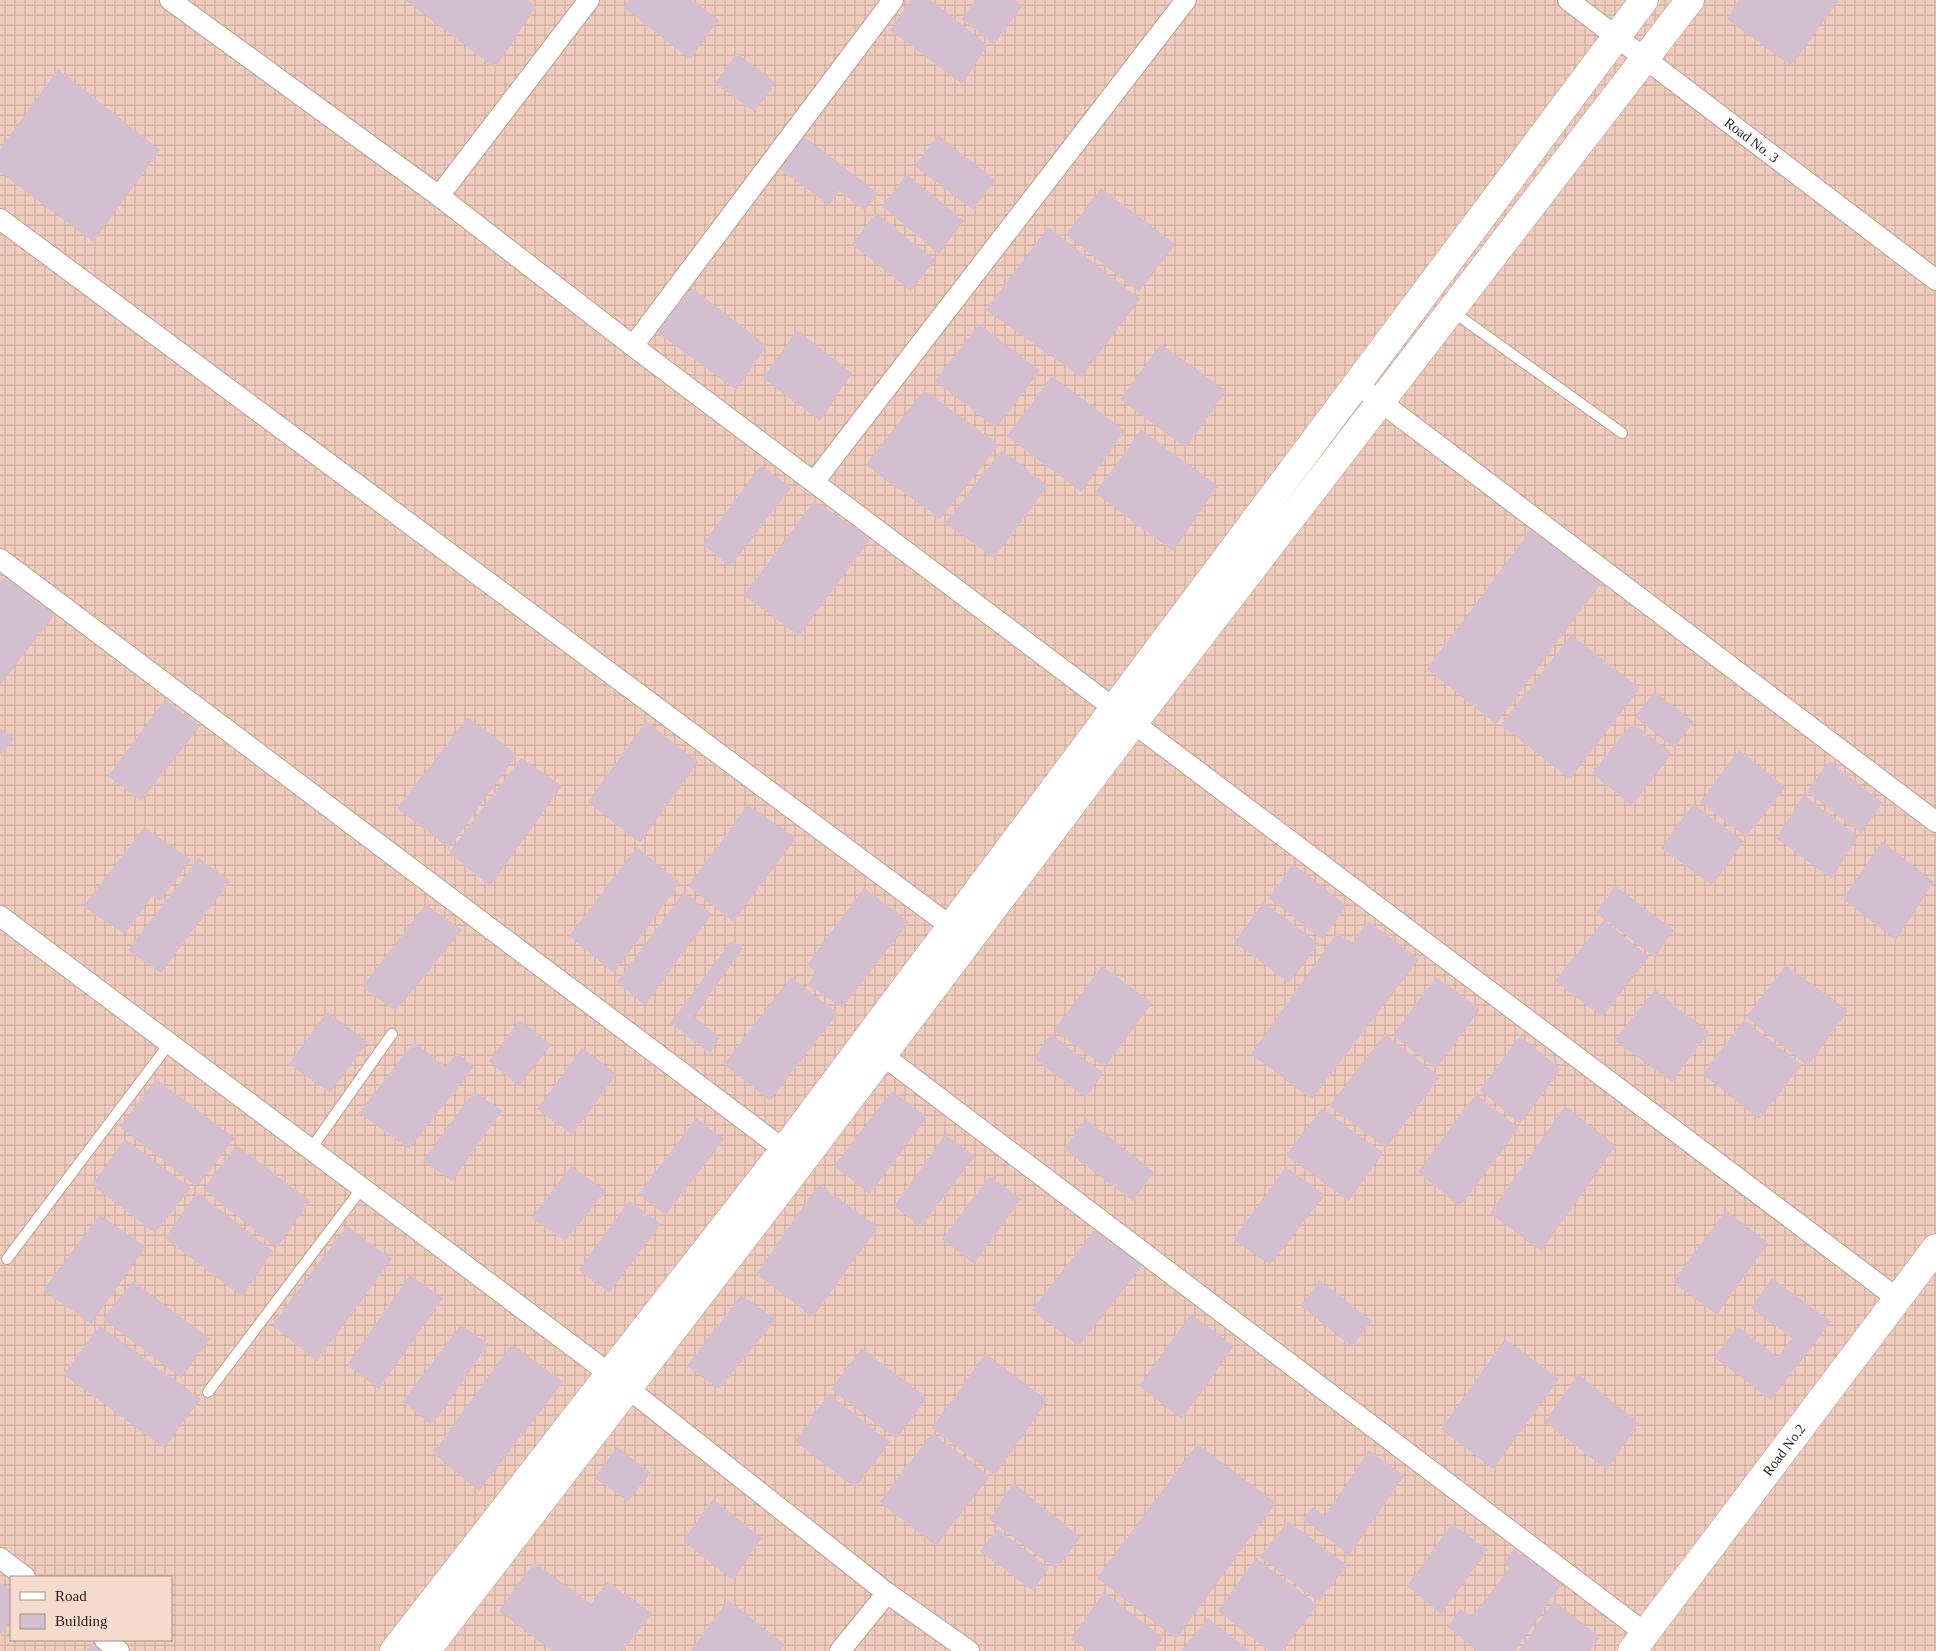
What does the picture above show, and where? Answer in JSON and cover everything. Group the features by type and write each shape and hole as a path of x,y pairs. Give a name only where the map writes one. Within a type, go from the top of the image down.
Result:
{"main road":[{"path":"394,1651 460,1585 620,1382 793,1156 1124,715 1313,443 1644,0"},
{"path":"1124,715 1336,461 1382,403 1690,0"},
{"path":"1313,443 1336,461"},
{"name":"Road No.2","path":"1638,1642 1936,1248"},
{"path":"426,1651 460,1585"}],"street":[{"path":"170,0 439,196 814,482 1898,1298"},
{"path":"439,196 589,0"},
{"path":"634,346 893,0"},
{"path":"814,482 1186,0"},
{"name":"Road No. 3","path":"1568,0 1936,280"},
{"path":"0,219 960,933"},
{"path":"1357,384 1936,822"},
{"path":"0,559 793,1156"},
{"path":"0,916 620,1382 887,1594 968,1651"},
{"path":"874,1049 1638,1642"},
{"path":"0,1558 24,1576"},
{"path":"840,1651 887,1594"},
{"path":"106,1641 119,1651"}],"lane":[{"path":"1452,311 1622,433"},
{"path":"310,1150 392,1034"},
{"path":"7,1259 169,1044"},
{"path":"208,1392 362,1188"}],"shaded area":[{"path":"0,0 1936,0 1936,1651 0,1651"}],"building":[{"path":"405,0 528,0 536,7 495,68"},
{"path":"629,0 692,0 719,20 690,59 623,7"},
{"path":"911,0 931,0 988,45 962,84 890,30"},
{"path":"975,0 1015,0 1023,5 994,45 962,19"},
{"path":"1739,0 1839,0 1791,66 1727,19"},
{"path":"737,53 776,83 754,112 715,83"},
{"path":"58,69 160,150 93,242 0,172 0,149"},
{"path":"802,135 878,193 865,210 839,191 829,205 779,168"},
{"path":"938,135 995,180 973,210 915,166"},
{"path":"907,174 964,221 939,254 882,206"},
{"path":"1101,188 1175,244 1139,292 1066,235"},
{"path":"876,213 935,260 911,291 852,244"},
{"path":"1048,227 1140,299 1081,377 986,310"},
{"path":"691,287 767,346 736,390 657,332"},
{"path":"979,324 1040,371 996,428 935,381"},
{"path":"797,330 852,373 820,421 763,378"},
{"path":"1161,344 1226,391 1186,448 1120,399"},
{"path":"1052,376 1125,431 1081,492 1007,436"},
{"path":"924,390 999,445 940,519 866,465"},
{"path":"1141,430 1218,486 1173,551 1095,493"},
{"path":"1002,450 1048,486 994,558 945,523"},
{"path":"761,465 791,488 730,567 703,544"},
{"path":"814,501 871,538 799,636 744,595"},
{"path":"1532,528 1602,582 1496,724 1427,669"},
{"path":"6,574 57,611 0,685 0,583"},
{"path":"1571,635 1640,688 1570,779 1501,725"},
{"path":"1655,692 1694,722 1674,748 1635,717"},
{"path":"165,700 200,726 141,801 108,776"},
{"path":"468,717 517,755 449,848 397,808"},
{"path":"646,721 698,762 640,843 588,802"},
{"path":"1632,723 1672,753 1632,806 1592,773"},
{"path":"0,728 14,739 0,756"},
{"path":"1739,750 1786,787 1746,837 1700,802"},
{"path":"521,758 562,786 490,886 449,853"},
{"path":"1829,761 1883,803 1861,833 1807,792"},
{"path":"1804,795 1858,836 1832,879 1776,838"},
{"path":"1693,804 1744,841 1712,885 1661,848"},
{"path":"748,805 796,838 733,922 688,886"},
{"path":"144,827 191,860 160,901 152,896 125,934 83,907"},
{"path":"1882,841 1934,882 1896,940 1843,899"},
{"path":"637,847 680,883 614,973 569,936"},
{"path":"199,858 230,881 161,973 128,950"},
{"path":"1293,864 1347,906 1322,940 1269,898"},
{"path":"1615,886 1674,930 1655,957 1596,913"},
{"path":"864,888 909,922 842,1008 808,985 816,972 807,965"},
{"path":"684,892 712,914 645,1005 617,982"},
{"path":"1264,902 1319,944 1289,983 1234,942"},
{"path":"426,904 462,930 396,1011 362,987"},
{"path":"1604,920 1649,957 1602,1017 1555,981"},
{"path":"1368,921 1419,959 1312,1099 1251,1054 1337,933 1353,943"},
{"path":"732,940 743,948 694,1017 720,1037 710,1053 670,1023"},
{"path":"1786,965 1848,1011 1808,1066 1746,1017"},
{"path":"1102,966 1152,1003 1105,1067 1054,1030"},
{"path":"791,977 838,1013 770,1101 724,1064"},
{"path":"1436,977 1480,1009 1436,1069 1393,1035"},
{"path":"1655,990 1709,1032 1672,1082 1614,1040"},
{"path":"327,1012 368,1042 330,1093 289,1064"},
{"path":"520,1020 551,1045 519,1086 489,1061"},
{"path":"1744,1020 1802,1065 1759,1119 1703,1074"},
{"path":"1051,1034 1103,1073 1086,1098 1034,1058"},
{"path":"1385,1034 1440,1077 1386,1148 1329,1106"},
{"path":"1520,1036 1561,1069 1520,1124 1480,1090"},
{"path":"414,1042 446,1067 457,1053 474,1067 409,1149 359,1113"},
{"path":"582,1048 617,1074 572,1135 537,1109"},
{"path":"156,1079 235,1138 197,1187 120,1127"},
{"path":"474,1091 502,1111 452,1181 423,1161"},
{"path":"892,1091 927,1117 870,1194 834,1166"},
{"path":"1476,1094 1519,1128 1460,1207 1418,1172"},
{"path":"1565,1106 1616,1146 1541,1251 1490,1213"},
{"path":"1322,1108 1383,1153 1349,1201 1286,1155"},
{"path":"696,1118 724,1139 666,1215 639,1194"},
{"path":"1086,1119 1154,1172 1133,1201 1064,1149"},
{"path":"945,1135 975,1156 921,1227 894,1206"},
{"path":"125,1139 191,1188 155,1233 92,1185"},
{"path":"237,1145 310,1201 277,1248 203,1189"},
{"path":"571,1166 606,1191 565,1241 532,1218"},
{"path":"1286,1167 1325,1195 1270,1265 1233,1239"},
{"path":"990,1176 1021,1199 974,1264 942,1239"},
{"path":"819,1184 878,1227 813,1317 756,1274"},
{"path":"197,1192 273,1251 242,1297 165,1238"},
{"path":"629,1201 661,1224 609,1293 579,1270"},
{"path":"1726,1210 1768,1243 1717,1315 1673,1282"},
{"path":"100,1215 146,1247 91,1324 43,1290"},
{"path":"1098,1225 1145,1262 1079,1346 1032,1310"},
{"path":"347,1226 392,1259 317,1361 272,1325"},
{"path":"410,1275 443,1298 379,1389 347,1365"},
{"path":"1772,1278 1831,1322 1771,1400 1714,1357 1738,1327 1778,1357 1792,1338 1751,1308"},
{"path":"1319,1280 1372,1321 1352,1347 1301,1306"},
{"path":"133,1281 210,1339 181,1378 103,1319"},
{"path":"741,1295 776,1319 719,1389 687,1366"},
{"path":"1191,1314 1234,1346 1182,1419 1139,1386"},
{"path":"461,1325 489,1344 432,1425 402,1402"},
{"path":"100,1326 201,1399 164,1448 63,1374"},
{"path":"1505,1339 1559,1379 1493,1469 1441,1429"},
{"path":"512,1344 563,1382 479,1491 433,1453"},
{"path":"862,1348 927,1398 896,1439 831,1389"},
{"path":"985,1354 1048,1400 995,1475 932,1428"},
{"path":"1578,1374 1639,1423 1607,1470 1545,1422"},
{"path":"829,1394 890,1442 855,1488 795,1441"},
{"path":"932,1433 990,1476 936,1546 880,1502"},
{"path":"1197,1444 1276,1503 1176,1639 1097,1578"},
{"path":"617,1447 651,1473 628,1501 595,1478"},
{"path":"1369,1450 1404,1476 1349,1555 1303,1519 1313,1507 1325,1516"},
{"path":"1013,1483 1081,1537 1056,1569 989,1519"},
{"path":"713,1499 762,1538 733,1580 683,1541"},
{"path":"1288,1521 1347,1565 1319,1602 1260,1557"},
{"path":"1452,1524 1488,1550 1441,1614 1407,1586"},
{"path":"997,1529 1049,1568 1033,1591 980,1551"},
{"path":"1514,1549 1541,1569 1545,1563 1566,1578 1515,1651 1477,1651 1448,1627 1460,1609 1472,1617 1510,1568 1504,1563"},
{"path":"1256,1558 1318,1605 1282,1651 1269,1651 1218,1611"},
{"path":"534,1562 591,1604 607,1582 652,1613 623,1651 552,1651 499,1611"},
{"path":"0,1582 10,1589 10,1622 0,1636"},
{"path":"1104,1592 1163,1638 1154,1651 1088,1651 1071,1639"},
{"path":"728,1600 785,1645 781,1651 691,1651"},
{"path":"1554,1601 1600,1637 1590,1651 1519,1651"},
{"path":"1208,1618 1250,1651 1181,1651"},
{"path":"94,1641 106,1651 87,1651"}]}
